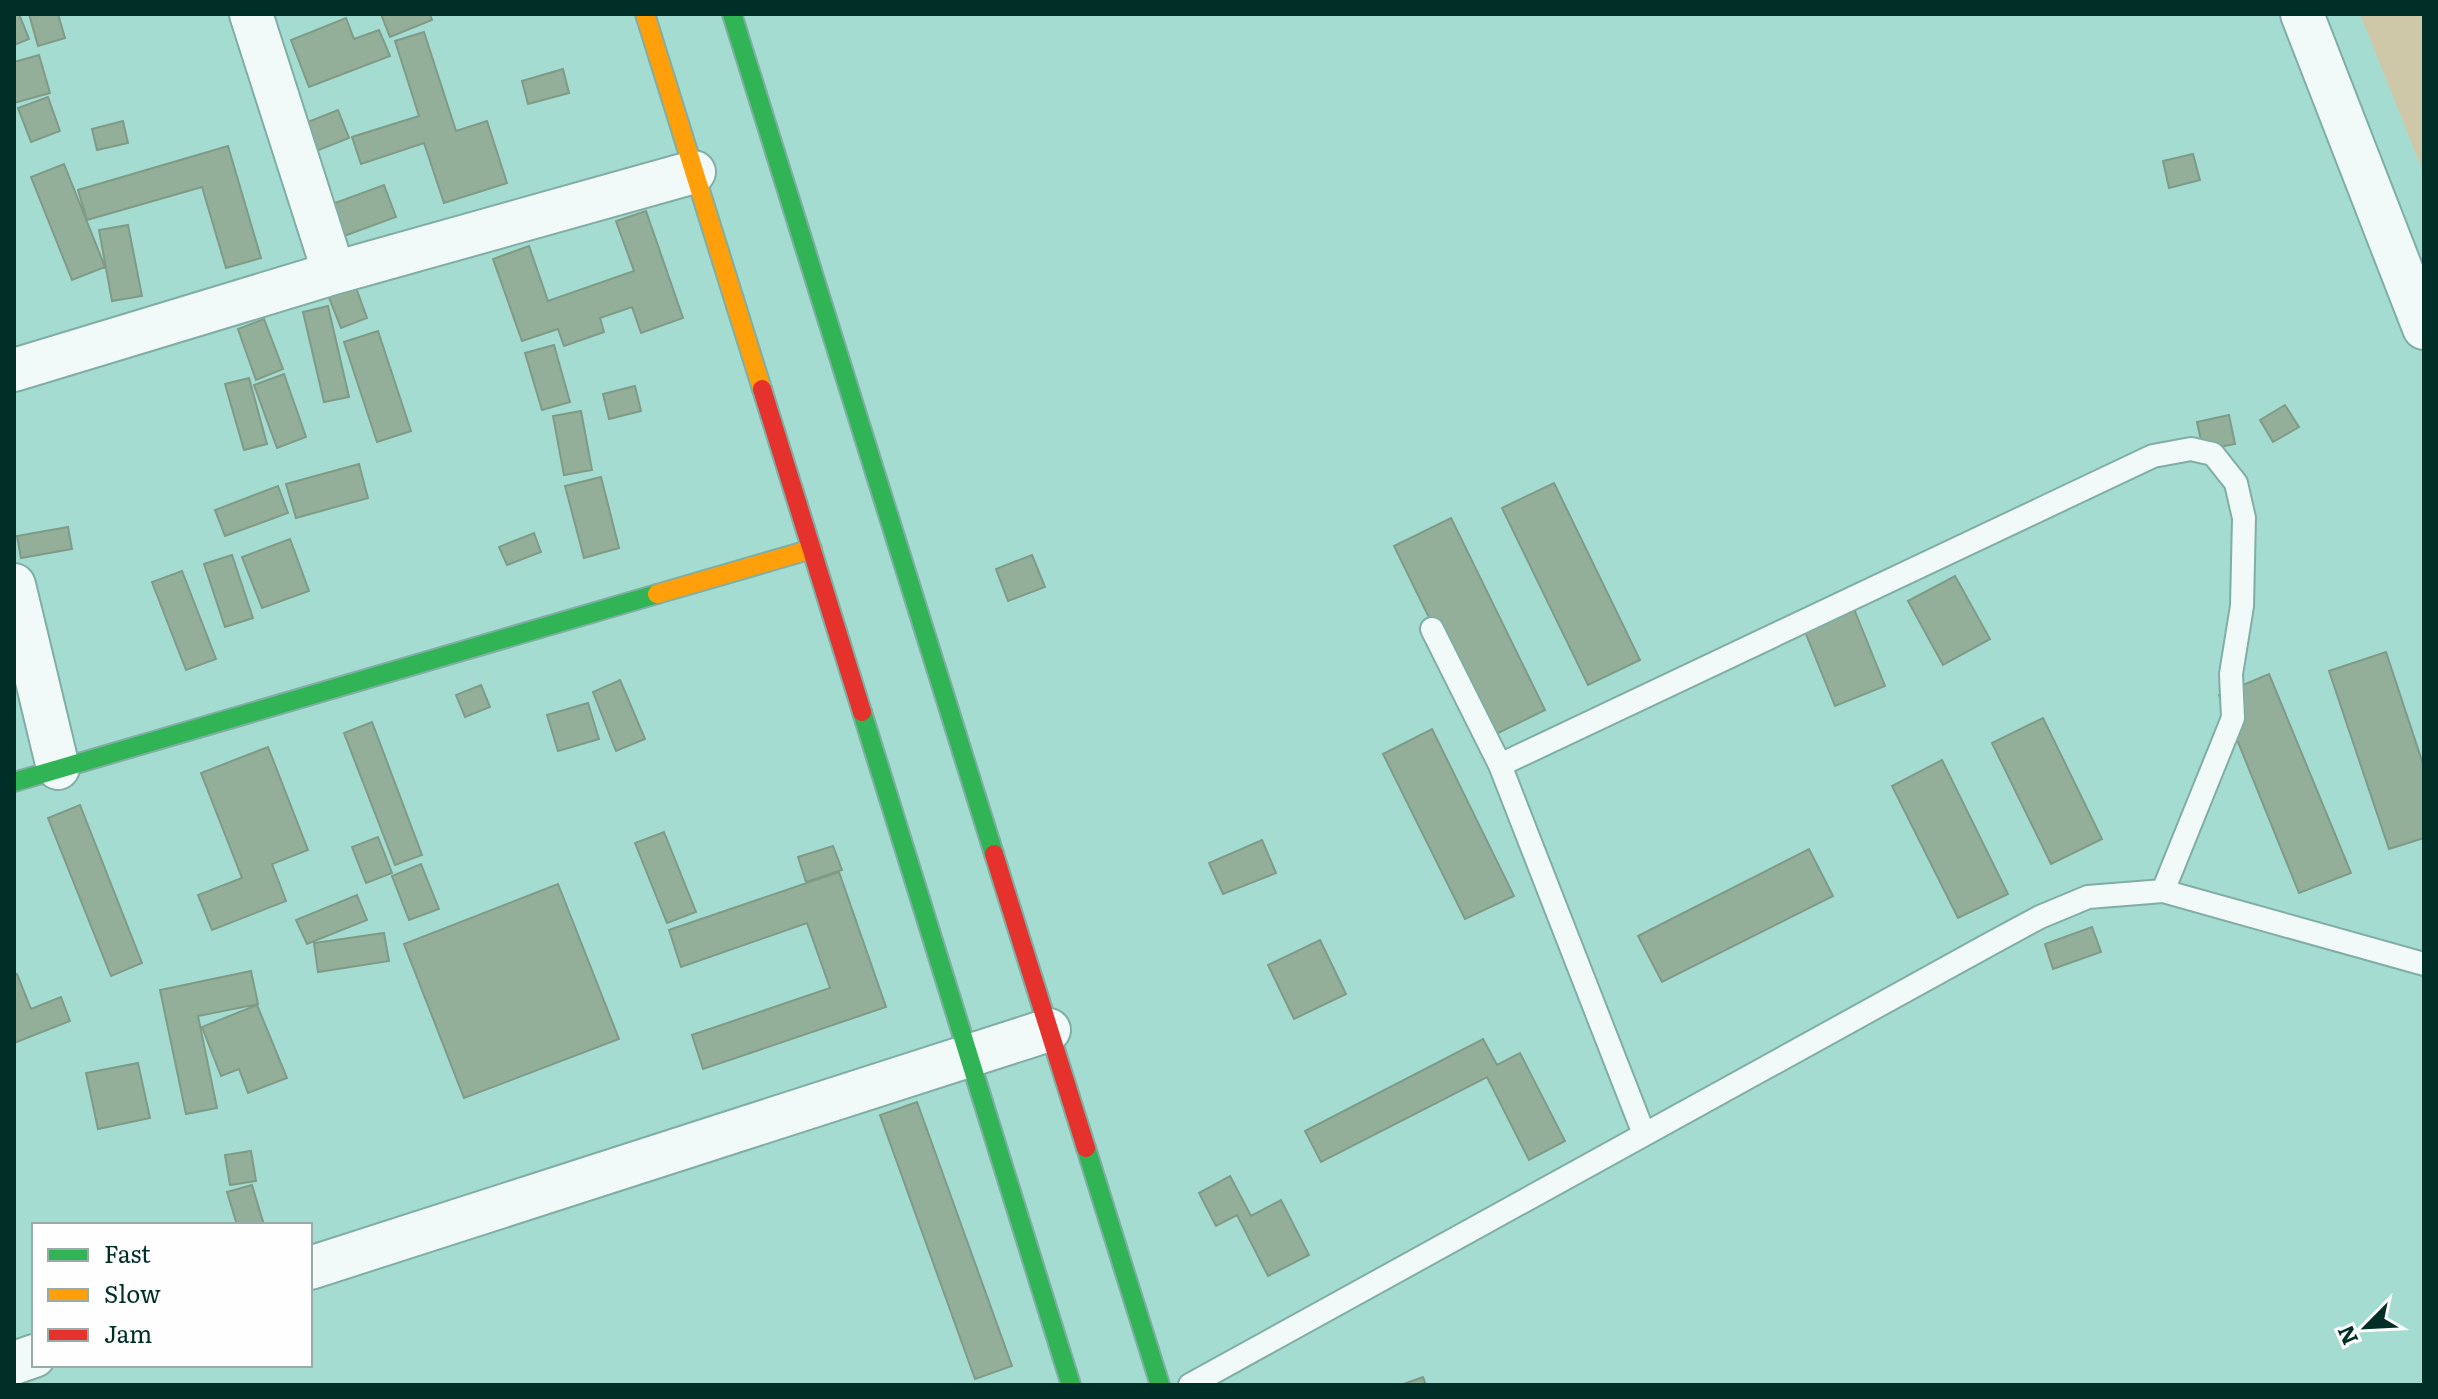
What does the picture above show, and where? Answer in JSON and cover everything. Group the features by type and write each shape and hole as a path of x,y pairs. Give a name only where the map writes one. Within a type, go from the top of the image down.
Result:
{"street":[{"path":"251,14 334,273"},
{"path":"645,14 1071,1385"},
{"path":"732,14 1160,1385"},
{"path":"2302,14 2424,328"},
{"path":"14,370 334,273 694,172"},
{"path":"14,782 812,549"},
{"path":"14,585 58,768"},
{"path":"312,1267 1049,1030"}],"lane":[{"path":"1500,765 2153,456 2191,449 2213,454 2236,483 2244,518 2242,606 2231,674 2233,718 2163,891"},
{"path":"1432,629 1500,765 1644,1134"},
{"path":"1190,1385 2040,917 2088,897 2163,891 2424,964"}],"shaded area":[{"path":"2360,14 2424,14 2424,174"}],"building":[{"path":"14,14 19,14 29,39 14,45"},
{"path":"29,14 58,14 65,38 38,46"},
{"path":"381,14 430,14 432,20 390,37"},
{"path":"346,18 354,39 379,30 390,56 309,87 291,40"},
{"path":"424,32 456,131 487,121 507,183 444,203 424,143 361,164 352,137 419,116 395,41"},
{"path":"39,55 50,93 14,103 14,62"},
{"path":"563,69 569,93 528,104 522,81"},
{"path":"48,97 60,131 31,142 18,108"},
{"path":"338,110 349,138 301,157 290,129"},
{"path":"123,121 128,143 97,150 92,129"},
{"path":"228,146 261,258 226,268 202,187 87,220 78,190"},
{"path":"2193,154 2200,180 2169,188 2163,161"},
{"path":"64,164 105,267 72,280 31,177"},
{"path":"384,185 396,217 325,243 313,211"},
{"path":"646,211 683,318 641,333 632,307 600,318 604,332 564,346 558,329 522,341 493,259 529,246 548,301 634,271 616,221"},
{"path":"128,225 142,296 112,301 99,230"},
{"path":"355,285 367,318 341,328 328,295"},
{"path":"328,306 349,397 324,402 303,312"},
{"path":"264,319 283,369 256,380 238,329"},
{"path":"378,331 411,431 377,442 344,342"},
{"path":"554,345 570,402 542,410 525,353"},
{"path":"284,374 306,437 277,448 254,385"},
{"path":"249,378 267,444 244,450 225,384"},
{"path":"635,386 641,411 609,419 603,394"},
{"path":"2285,405 2299,427 2273,442 2260,420"},
{"path":"581,411 592,470 564,475 553,416"},
{"path":"2229,415 2235,444 2203,450 2197,422"},
{"path":"359,464 368,498 296,518 286,484"},
{"path":"601,477 619,548 584,558 565,486"},
{"path":"1554,483 1640,660 1588,685 1502,508"},
{"path":"278,486 288,513 225,536 215,510"},
{"path":"1451,518 1545,710 1488,738 1394,546"},
{"path":"68,527 72,549 21,558 17,536"},
{"path":"534,533 541,552 507,565 499,547"},
{"path":"290,539 309,591 262,608 242,557"},
{"path":"232,555 253,618 225,627 204,564"},
{"path":"1032,555 1045,587 1008,601 996,569"},
{"path":"182,571 216,659 186,670 152,582"},
{"path":"1955,576 1990,639 1943,665 1908,601"},
{"path":"1852,604 1885,686 1835,706 1802,624"},
{"path":"2386,652 2424,767 2424,838 2389,849 2329,671"},
{"path":"2269,674 2351,873 2299,893 2219,695"},
{"path":"620,680 645,739 616,751 593,692"},
{"path":"481,685 490,707 465,717 456,695"},
{"path":"588,703 599,739 558,751 547,715"},
{"path":"2043,718 2102,839 2051,864 1992,743"},
{"path":"372,722 422,855 395,865 344,733"},
{"path":"1432,729 1514,896 1465,919 1383,754"},
{"path":"268,747 308,850 272,864 286,901 212,930 198,895 242,878 201,773"},
{"path":"1942,760 2008,894 1958,918 1892,786"},
{"path":"80,805 142,963 111,976 48,818"},
{"path":"664,832 696,912 667,923 635,843"},
{"path":"378,837 392,873 366,883 352,847"},
{"path":"1262,840 1276,873 1223,894 1209,863"},
{"path":"833,846 842,870 806,882 798,857"},
{"path":"1809,849 1833,896 1662,982 1638,936"},
{"path":"421,864 439,909 409,920 392,876"},
{"path":"839,872 886,1007 703,1069 692,1035 830,988 807,923 681,967 669,930"},
{"path":"558,884 619,1039 464,1098 404,944"},
{"path":"357,895 367,920 307,944 296,920"},
{"path":"2092,927 2101,952 2053,969 2045,944"},
{"path":"384,933 389,961 318,972 314,943"},
{"path":"1320,940 1346,994 1294,1019 1268,965"},
{"path":"251,971 258,1004 198,1016 217,1108 186,1114 160,990"},
{"path":"17,974 31,1009 61,997 70,1021 14,1043 14,975"},
{"path":"257,1005 287,1078 248,1093 239,1069 221,1076 202,1027"},
{"path":"1483,1039 1497,1065 1520,1053 1565,1141 1529,1160 1487,1077 1321,1162 1305,1131"},
{"path":"138,1063 150,1118 98,1129 86,1073"},
{"path":"917,1102 1012,1366 975,1379 880,1115"},
{"path":"251,1151 256,1181 230,1185 225,1155"},
{"path":"1230,1176 1251,1216 1281,1200 1309,1255 1268,1276 1237,1215 1216,1226 1199,1193"},
{"path":"252,1185 263,1223 236,1223 227,1192"},
{"path":"1423,1377 1426,1385 1401,1385"}],"traffic: fast":[{"path":"732,14 994,854"},
{"path":"14,782 657,594"},
{"path":"862,712 1071,1385"},
{"path":"1086,1148 1160,1385"}],"traffic: slow":[{"path":"645,14 762,389"},
{"path":"657,594 812,549"}],"traffic: jam":[{"path":"762,389 862,712"},
{"path":"994,854 1086,1148"}]}
